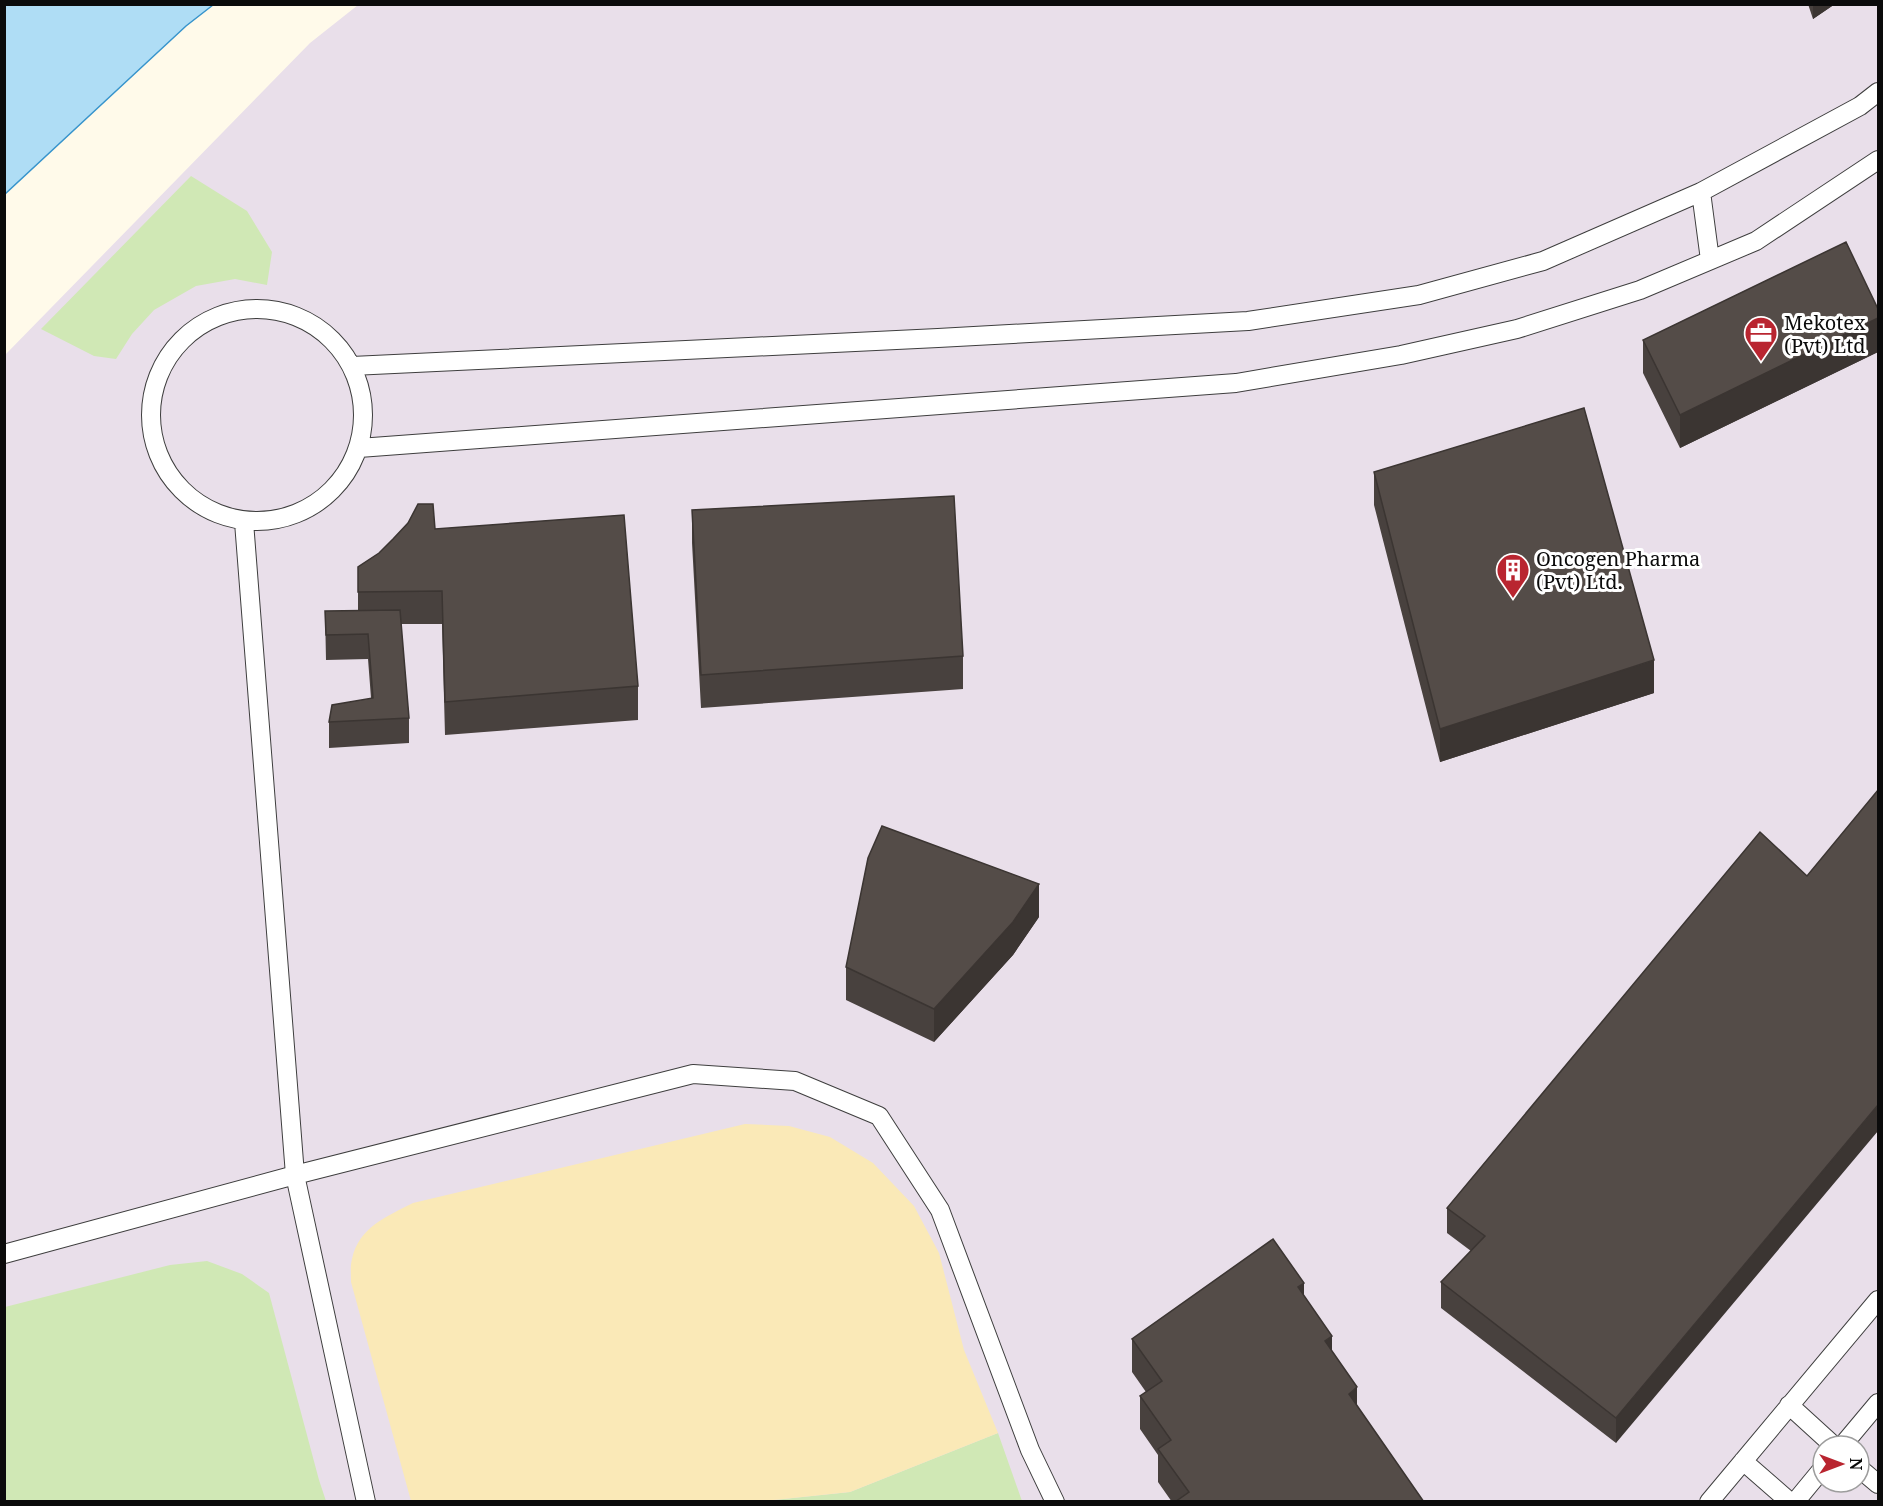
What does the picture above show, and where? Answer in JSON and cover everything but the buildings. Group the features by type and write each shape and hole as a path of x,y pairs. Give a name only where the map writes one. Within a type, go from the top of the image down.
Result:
{"lane":[{"path":"352,366 1248,321 1419,295 1543,261 1701,192 1860,105 1878,92"},
{"path":"359,448 1236,383 1401,355 1516,329 1640,290 1756,241 1878,160"},
{"path":"1701,192 1710,260"},
{"path":"254,308 293,315 328,335 352,366 364,406 359,448 342,480 315,506 281,520 244,522 207,509 176,484 156,450 151,410 160,371 183,339 215,317 254,308"},
{"path":"244,522 295,1175 366,1502"},
{"path":"4,1254 295,1175 693,1074 795,1081 879,1116 940,1210 1030,1450 1055,1502"},
{"path":"1709,1502 1878,1300"},
{"path":"1852,1434 1878,1402"},
{"path":"1789,1405 1821,1434"},
{"path":"1743,1461 1790,1502"},
{"path":"1795,1502 1811,1483"}],"shaded area":[{"path":"358,5 1878,5 1878,1501 5,1502 5,355 310,43"}],"green space":[{"path":"191,176 247,211 272,252 267,285 235,279 196,286 154,310 132,334 116,359 94,356 41,329"},
{"path":"207,1261 242,1274 269,1293 326,1501 5,1501 5,1307 170,1265"},
{"path":"998,1433 1022,1501 754,1502 850,1492"}],"sand":[{"path":"745,1124 789,1126 830,1137 873,1163 914,1206 939,1253 964,1350 998,1433 850,1492 754,1502 411,1501 351,1282 352,1259 367,1231 384,1218 413,1203"}],"water":[{"path":"5,4 213,5 186,26 5,194"}],"place":[{"name":"Mekotex (Pvt) Ltd","path":"1761,362"},
{"name":"Oncogen Pharma (Pvt) Ltd.","path":"1513,599"}]}
